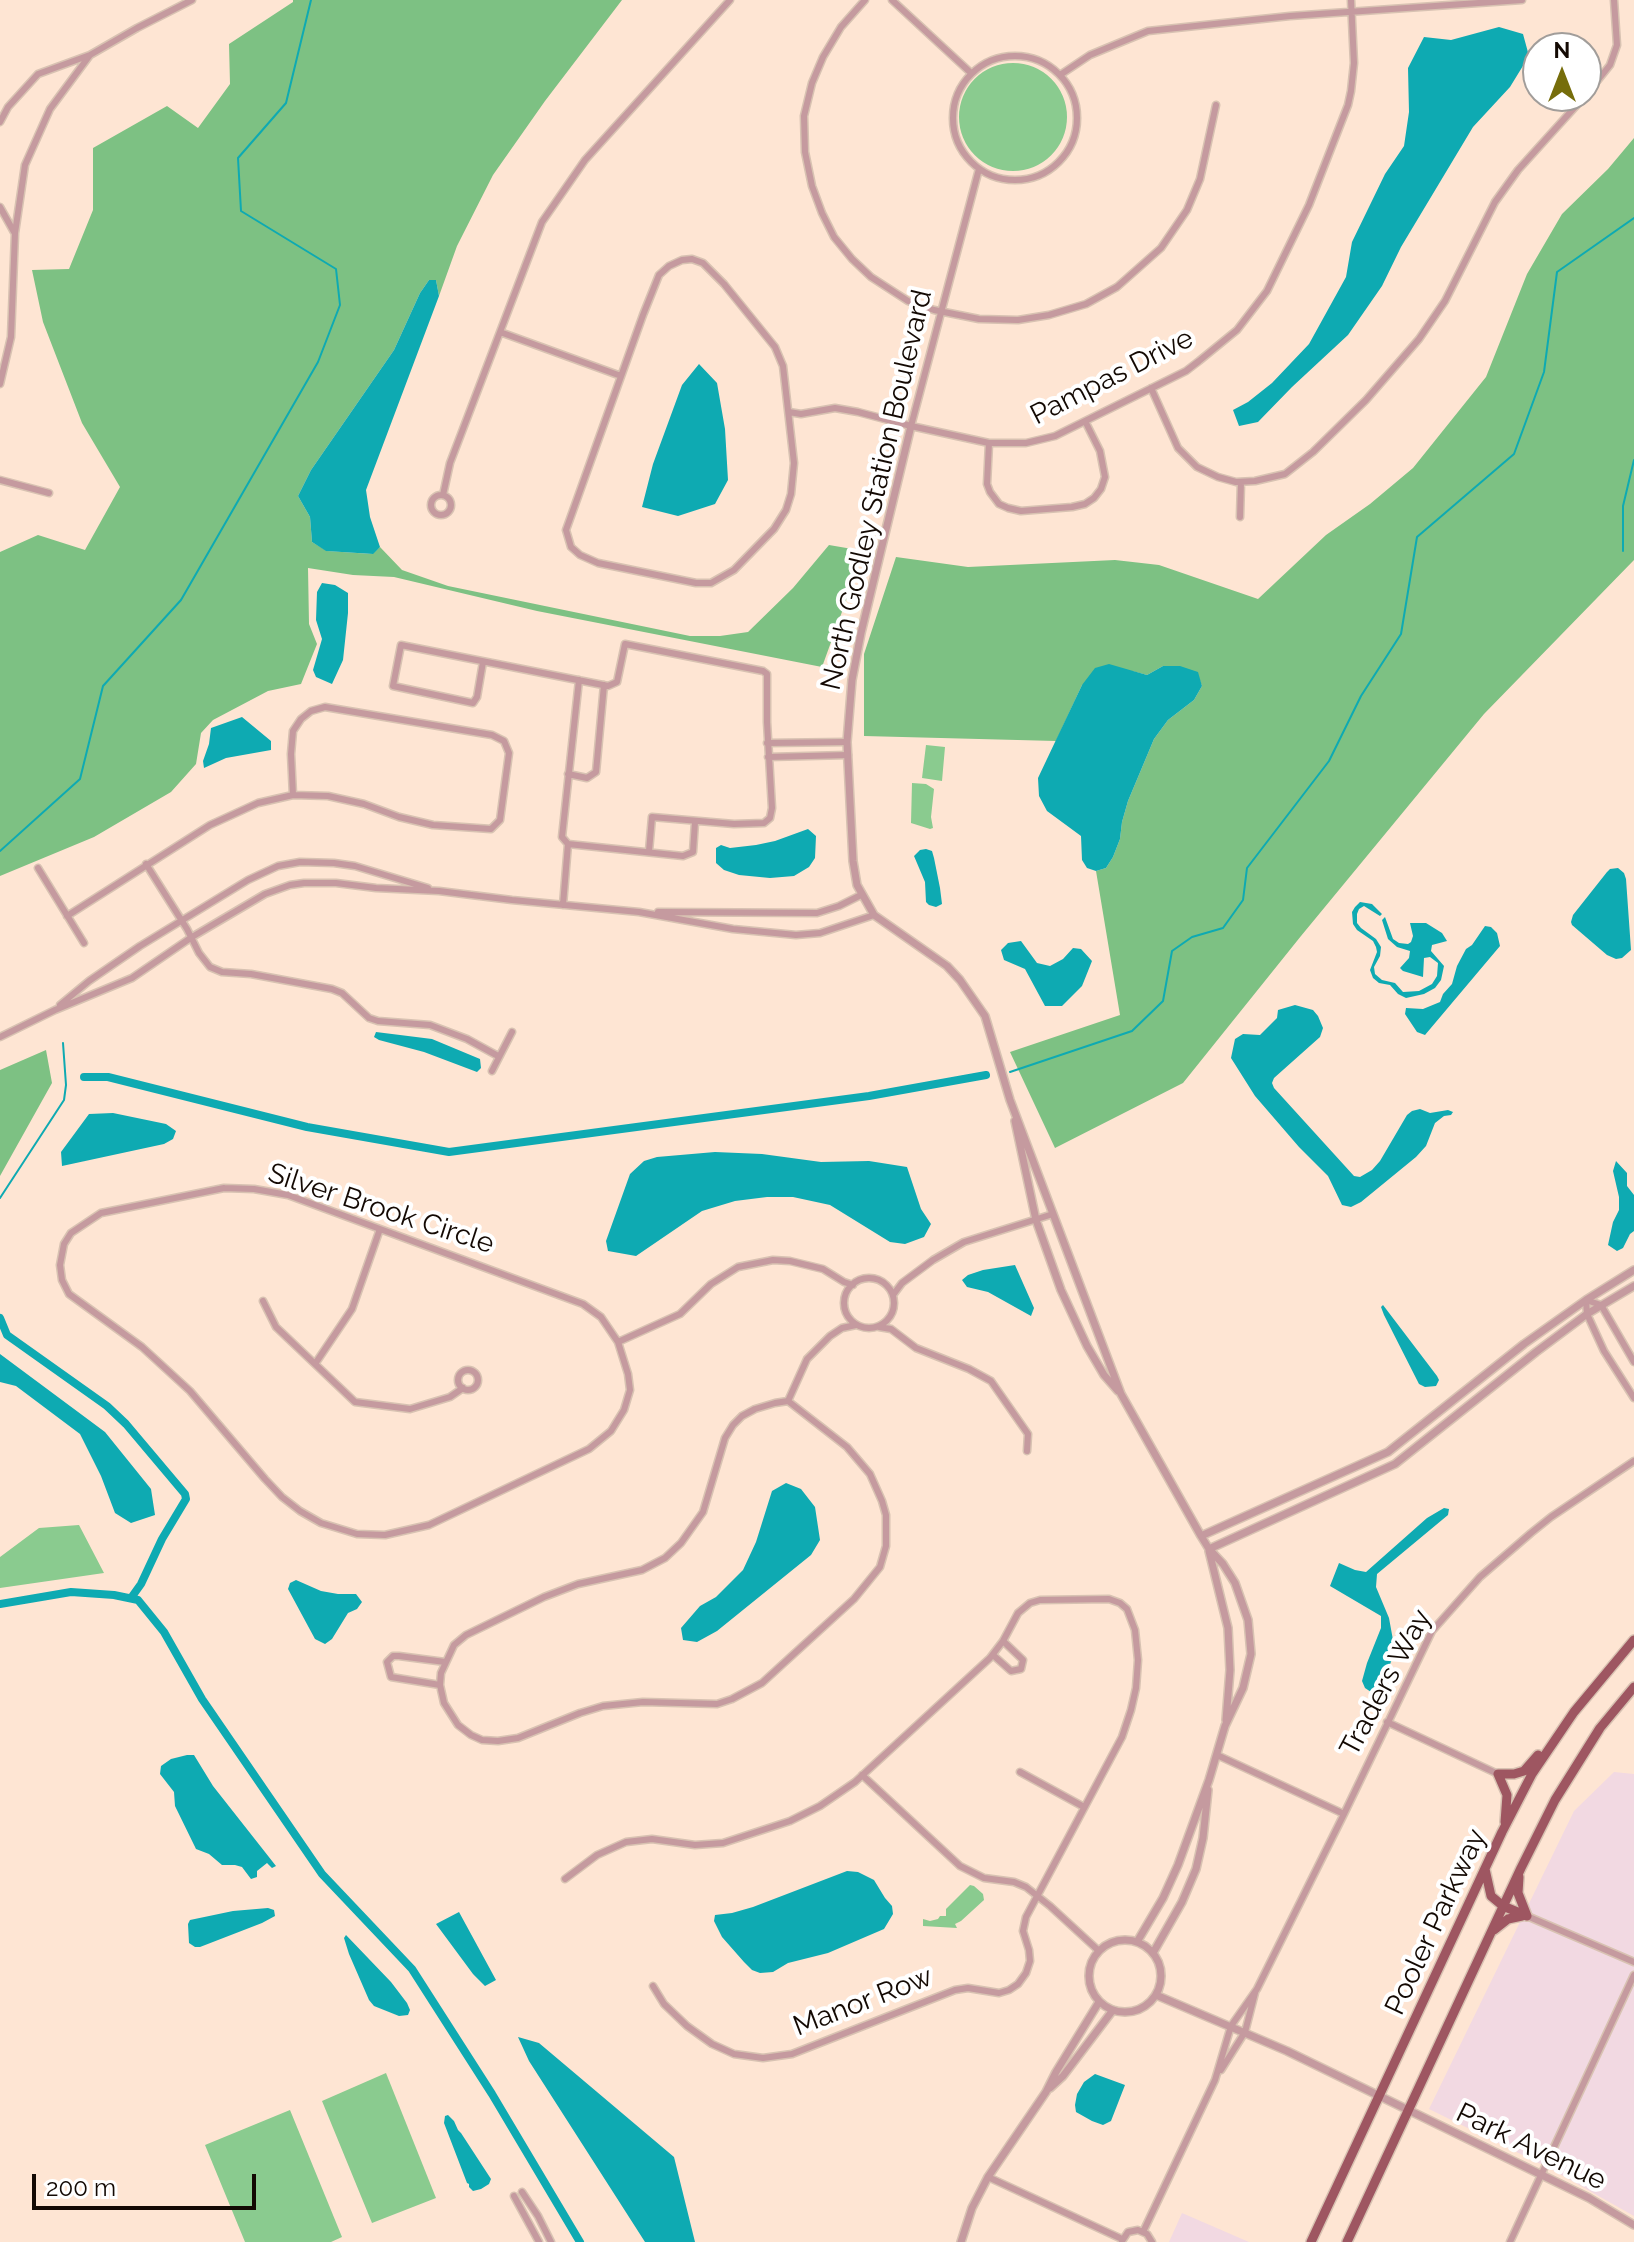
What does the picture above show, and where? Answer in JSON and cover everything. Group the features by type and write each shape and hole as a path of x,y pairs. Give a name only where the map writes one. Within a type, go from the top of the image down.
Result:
{"main road":[{"name":"Pooler Parkway","path":"1311,2242 1532,1774 1569,1719 1634,1640"},
{"name":"Pooler Parkway","path":"1347,2242 1555,1800 1600,1728 1634,1687"},
{"path":"1502,1832 1507,1795 1498,1774 1524,1771 1533,1763 1553,1732 1569,1719"},
{"path":"1521,1868 1518,1893 1527,1916"},
{"path":"1485,1869 1491,1896 1503,1906 1527,1916"},
{"path":"1489,1936 1508,1919 1527,1916"}],"street":[{"path":"0,122 8,107 38,74 90,55 192,0"},
{"path":"443,495 451,461 542,222 585,160 730,0"},
{"path":"865,0 840,28 812,83 804,116 805,152 812,186 834,237 852,259 871,277 908,301 940,312 979,319 1018,320 1084,305 1117,287 1161,248 1187,210 1200,179 1216,105"},
{"path":"892,0 971,73"},
{"name":"Pampas Drive","path":"789,412 801,414 835,408 1009,445 1045,439 1186,371 1237,330 1267,291 1309,205 1348,105 1352,86 1351,0"},
{"path":"1060,75 1090,55 1148,31 1290,16 1522,0"},
{"path":"1602,75 1610,65 1617,45 1614,0"},
{"path":"0,384 11,337 15,233 25,165 50,109 90,55"},
{"path":"1012,56 1031,58 1060,75 1076,107 1076,127 1066,154 1056,165 1029,179 999,179 979,169 961,151 952,119 954,102 971,73 997,58 1012,56"},
{"path":"1151,388 1178,448 1197,467 1218,477 1241,482 1285,474 1313,452 1366,400 1419,339 1445,301 1495,202 1518,170 1571,112"},
{"name":"North Godley Station Boulevard","path":"979,169 911,426 852,680 847,742 853,861 861,895 874,915 947,966 985,1016 1010,1100 1121,1394 1201,1536 1223,1564 1243,1600 1251,1637 1247,1676 1225,1726 1209,1780 1163,1898 1137,1942"},
{"path":"0,207 15,233"},
{"path":"692,259 703,263 724,284 775,347 783,366 789,412 794,463 786,510 774,529 734,570 714,582 696,583 598,563 571,547 566,530 659,275 669,266 692,259"},
{"path":"500,332 621,376"},
{"path":"989,443 987,484 999,504 1021,511 1072,507 1094,498 1105,477 1100,451 1085,421"},
{"path":"0,480 49,493"},
{"path":"1240,517 1241,482"},
{"path":"483,662 477,697 473,703 393,686 401,645 608,686 617,682 625,644 767,674 770,818 764,823 695,822 652,817 649,851"},
{"path":"579,680 562,837 568,844 683,856 693,852 695,822"},
{"path":"568,774 587,778 596,772 604,685"},
{"path":"67,916 210,825 258,803 293,795 328,796 433,825 491,829 500,820 509,753 504,741 492,735 325,707 311,711 293,731 293,795"},
{"path":"767,743 847,742"},
{"path":"768,757 848,755"},
{"path":"563,905 568,844"},
{"path":"55,1010 89,981 248,880 278,866 300,862 355,866 439,891"},
{"path":"146,864 210,967 222,972 251,974 332,989 342,993 369,1018 430,1025 467,1039 498,1056"},
{"path":"336,883 340,864"},
{"path":"38,868 84,943"},
{"path":"0,1037 132,978 192,937 276,889 304,883 439,891 639,912 817,913 861,895"},
{"path":"639,912 733,929 796,935 820,933 874,915"},
{"path":"492,1071 512,1032"},
{"name":"North Godley Station Boulevard","path":"1010,1100 1036,1220 1061,1290 1087,1346 1104,1375 1121,1394"},
{"name":"Silver Brook Circle","path":"224,1188 254,1189 288,1195 571,1298 601,1317 618,1342 628,1374 628,1397 611,1431 596,1444 567,1461 429,1525 385,1535 357,1534 321,1523 282,1497 168,1370 142,1347 69,1294 62,1280 60,1265 64,1244 71,1233 101,1213 224,1188"},
{"path":"893,1295 902,1283 964,1242 1053,1214"},
{"path":"315,1364 352,1309 380,1229"},
{"path":"618,1342 680,1314 711,1284 738,1267 773,1260 790,1261 823,1269 850,1288"},
{"path":"1201,1536 1388,1452 1524,1344 1634,1270"},
{"path":"857,1325 847,1313 844,1303 850,1288 869,1278 886,1285 893,1295 895,1302 891,1329"},
{"path":"886,1285 902,1283"},
{"path":"1209,1549 1395,1464 1587,1314 1634,1286"},
{"path":"1586,1300 1601,1305 1634,1362"},
{"path":"1586,1300 1587,1314 1604,1351 1634,1398"},
{"path":"263,1301 276,1327 355,1402 410,1409 450,1397 463,1388"},
{"path":"842,1328 847,1313"},
{"path":"879,1327 891,1316"},
{"path":"788,1401 807,1359 830,1336 842,1328 857,1325 891,1329 916,1348 991,1381 1028,1434 1027,1451"},
{"path":"788,1401 847,1447 870,1473 880,1494 886,1515 886,1546 880,1567 854,1599 762,1683 717,1704 643,1702 605,1706 518,1738 498,1741 482,1740 458,1725 444,1703 440,1685 445,1662 454,1645 466,1635 544,1597 578,1584 642,1570 665,1558 681,1543 703,1512 724,1440 733,1425 755,1409 788,1401"},
{"name":"Traders Way","path":"1215,2080 1231,2026 1257,1989 1432,1631 1480,1577 1551,1517 1634,1461"},
{"name":"North Godley Station Boulevard","path":"1209,1549 1228,1628 1230,1670 1225,1726"},
{"name":"Manor Row","path":"565,1879 602,1851 626,1842 656,1839 706,1845 739,1840 812,1810 845,1790 993,1655 1020,1610 1036,1601 1109,1599 1120,1603 1130,1614 1138,1658 1133,1703 1122,1737 1023,1923 1030,1954 1022,1980 1011,1989 995,1993 968,1988 955,1990 788,2055 773,2058 749,2057 716,2047 669,2009 653,1986"},
{"path":"993,1655 1011,1671 1018,1672 1023,1668 1023,1660 1003,1641"},
{"path":"440,1685 391,1677 387,1662 393,1656 399,1656 445,1662"},
{"path":"1387,1722 1498,1774"},
{"path":"1217,1755 1344,1814"},
{"path":"1020,1772 1084,1807"},
{"path":"862,1775 960,1866 984,1878 1017,1883 1038,1895 1099,1951"},
{"name":"North Godley Station Boulevard","path":"1153,1953 1182,1902 1196,1869 1203,1838 1209,1780"},
{"path":"1527,1916 1634,1962"},
{"path":"1117,1941 1137,1942 1153,1953 1159,1962 1161,1985 1148,2004 1137,2010 1113,2010 1099,2002 1090,1985 1094,1958 1099,1951 1117,1941"},
{"path":"1510,2242 1634,1975"},
{"name":"Traders Way","path":"1215,2080 1245,2032 1257,1989"},
{"name":"Park Avenue","path":"1156,1995 1245,2032 1541,2174 1634,2225"},
{"path":"961,2242 972,2208 988,2177 1046,2092 1099,2002"},
{"path":"1046,2092 1063,2076 1113,2010"},
{"path":"1143,2232 1215,2080"},
{"path":"988,2177 1122,2241 1133,2230 1143,2232 1152,2242"},
{"path":"522,2192 551,2242"},
{"path":"514,2196 539,2242"}],"shaded area":[{"path":"1614,1772 1634,1774 1634,2216 1549,2168 1429,2109 1574,1811"},
{"path":"1182,2213 1249,2242 1169,2242"}],"green space":[{"path":"293,0 622,0 493,175 457,246 439,296 436,280 429,280 394,350 311,470 298,496 310,517 312,542 327,551 372,554 380,547 402,570 448,586 690,636 748,632 793,588 829,545 864,551 822,667 537,611 394,577 308,568 309,624 317,644 301,684 268,691 213,720 201,733 196,764 171,792 94,837 0,876 0,552 38,535 85,550 120,487 82,423 43,322 32,270 69,269 93,210 93,148 167,106 198,128 230,84 229,44"},
{"path":"1013,63 1043,72 1051,79 1058,87 1067,117 1058,147 1051,155 1043,162 1013,171 983,162 975,155 968,147 959,117 968,87 975,79 983,72"},
{"path":"1634,138 1634,560 1484,714 1183,1083 1055,1148 1010,1052 1120,1015 1096,871 1106,868 1113,857 1128,801 1154,739 1168,720 1194,700 1202,686 1197,673 1163,666 1147,675 1132,671 1082,685 1056,741 864,736 864,654 896,557 968,567 1115,560 1159,565 1258,599 1326,535 1413,468 1486,377 1527,274 1562,214 1608,169"},
{"path":"926,745 945,747 942,781 922,778"},
{"path":"912,783 926,784 934,789 933,828 911,823"},
{"path":"46,1050 52,1083 0,1176 0,1070"},
{"path":"79,1525 104,1573 0,1588 0,1557 39,1528"},
{"path":"970,1885 983,1894 984,1900 955,1924 957,1928 923,1926 923,1919 930,1921 946,1916 946,1909"},
{"path":"386,2073 436,2198 372,2223 322,2101"},
{"path":"290,2110 342,2237 331,2242 245,2242 205,2145"}],"water":[{"path":"1499,27 1522,34 1522,67 1510,87 1473,127 1401,247 1382,286 1348,335 1258,422 1239,426 1233,410 1272,383 1309,344 1346,277 1352,242 1385,174 1404,146 1409,112 1408,68 1424,37 1451,40"},
{"path":"429,280 436,280 439,296 366,490 370,517 380,547 373,554 326,551 312,542 310,517 298,496 311,470 394,350"},
{"path":"699,364 717,383 725,429 728,480 715,504 678,516 642,507 653,464 682,385"},
{"path":"322,583 335,585 348,593 343,660 332,684 316,677 313,670 322,639 316,620 317,592"},
{"path":"1109,664 1147,675 1163,666 1180,666 1198,672 1202,686 1194,700 1168,720 1154,739 1128,801 1113,857 1106,868 1096,871 1087,868 1082,860 1081,836 1047,811 1039,796 1038,778 1082,685 1095,668"},
{"path":"242,717 271,741 271,750 226,758 204,768 211,728"},
{"path":"808,829 816,836 815,858 809,867 794,876 770,878 739,875 724,870 716,863 716,848 721,845 730,848 756,845"},
{"path":"926,849 932,851 940,888 942,904 936,907 926,902 925,882 914,856"},
{"path":"1618,868 1626,879 1631,950 1616,959 1607,955 1571,922 1573,915 1607,872"},
{"path":"1360,902 1372,904 1382,914 1380,916 1364,906 1357,914 1357,923 1381,947 1374,967 1375,974 1382,980 1395,983 1403,992 1419,991 1432,984 1437,976 1438,963 1430,957 1424,958 1423,977 1403,971 1400,968 1409,958 1410,951 1397,947 1388,939 1382,920 1385,917 1393,939 1399,943 1411,942 1410,923 1426,923 1442,933 1447,941 1432,945 1431,951 1444,966 1441,980 1435,988 1406,998 1390,985 1373,978 1370,970 1376,947 1353,924 1352,912"},
{"path":"1485,926 1497,933 1500,946 1425,1035 1417,1032 1405,1014 1406,1008 1423,1009 1440,1002 1452,984 1466,949"},
{"path":"1021,941 1037,963 1050,966 1063,959 1073,948 1081,949 1092,961 1082,986 1062,1006 1045,1006 1025,969 1004,960 1001,950 1008,943"},
{"path":"1295,1005 1313,1010 1323,1028 1320,1037 1272,1083 1354,1176 1360,1177 1372,1170 1412,1111 1453,1112 1435,1123 1426,1146 1416,1157 1351,1207 1342,1205 1328,1176 1255,1096 1231,1058 1235,1039 1243,1034 1260,1035 1277,1018 1278,1010"},
{"path":"376,1032 432,1039 480,1059 481,1068 477,1072 424,1052 379,1040 374,1037"},
{"path":"113,1113 166,1124 176,1131 173,1139 164,1144 62,1166 61,1152 89,1114"},
{"path":"715,1152 762,1154 821,1162 869,1161 907,1167 921,1209 931,1224 924,1237 905,1244 890,1242 830,1205 793,1197 767,1197 735,1201 702,1211 636,1256 608,1251 606,1241 630,1174 644,1161"},
{"path":"1616,1161 1627,1173 1627,1186 1634,1195 1634,1231 1623,1248 1617,1251 1608,1245 1619,1210 1613,1171"},
{"path":"1015,1265 1034,1308 1031,1316 988,1292 967,1287 962,1280 983,1270"},
{"path":"1383,1305 1437,1376 1436,1386 1419,1384 1384,1315"},
{"path":"0,1354 105,1432 151,1489 155,1515 131,1523 115,1513 80,1434 16,1386 0,1382"},
{"path":"786,1483 801,1489 815,1507 820,1540 811,1555 717,1631 697,1642 683,1640 681,1628 700,1606 716,1597 743,1570 756,1542 772,1491"},
{"path":"1444,1508 1449,1509 1448,1515 1377,1574 1376,1587 1389,1618 1395,1651 1383,1683 1371,1692 1362,1681 1381,1628 1381,1616 1330,1586 1339,1563 1366,1572 1427,1518"},
{"path":"296,1580 321,1591 356,1594 362,1602 357,1609 348,1613 332,1639 325,1644 315,1639 288,1589 290,1583"},
{"path":"194,1755 213,1786 276,1866 272,1868 267,1863 257,1871 257,1877 251,1879 242,1867 222,1865 209,1854 196,1849 175,1806 174,1792 160,1774 161,1766 171,1759"},
{"path":"847,1871 858,1872 874,1880 892,1906 893,1914 884,1929 828,1953 788,1963 773,1972 760,1973 744,1962 722,1937 714,1921 715,1915 753,1907"},
{"path":"268,1908 274,1910 275,1916 262,1923 200,1947 189,1943 190,1920"},
{"path":"459,1912 496,1980 485,1986 436,1924"},
{"path":"346,1935 391,1982 407,2003 410,2010 408,2015 399,2016 374,2006 369,2000 349,1954 344,1938"},
{"path":"518,2037 539,2043 674,2157 695,2242 645,2242 529,2061"},
{"path":"1095,2074 1125,2085 1111,2121 1103,2125 1076,2112 1077,2094 1084,2082"},
{"path":"448,2115 491,2179 481,2189 473,2191 467,2183 444,2123"}],"waterway":[{"path":"0,851 80,779 103,686 181,600 318,362 340,305 336,269 241,211 238,158 286,103 311,0"},
{"path":"1010,1072 1132,1031 1163,1001 1172,951 1192,937 1223,928 1243,900 1247,868 1329,761 1361,696 1401,634 1417,537 1514,454 1544,372 1557,272 1634,218"},
{"path":"1623,551 1623,506 1634,460"},
{"path":"0,1198 64,1100 63,1043"},
{"path":"84,1077 108,1077 307,1127 449,1152 869,1096 986,1075"},
{"path":"0,1318 7,1335 107,1406 126,1424 185,1494 186,1499 131,1598"},
{"path":"0,1604 71,1592 138,1600 164,1632 202,1699 322,1874 412,1969 492,2094 580,2242"}]}
